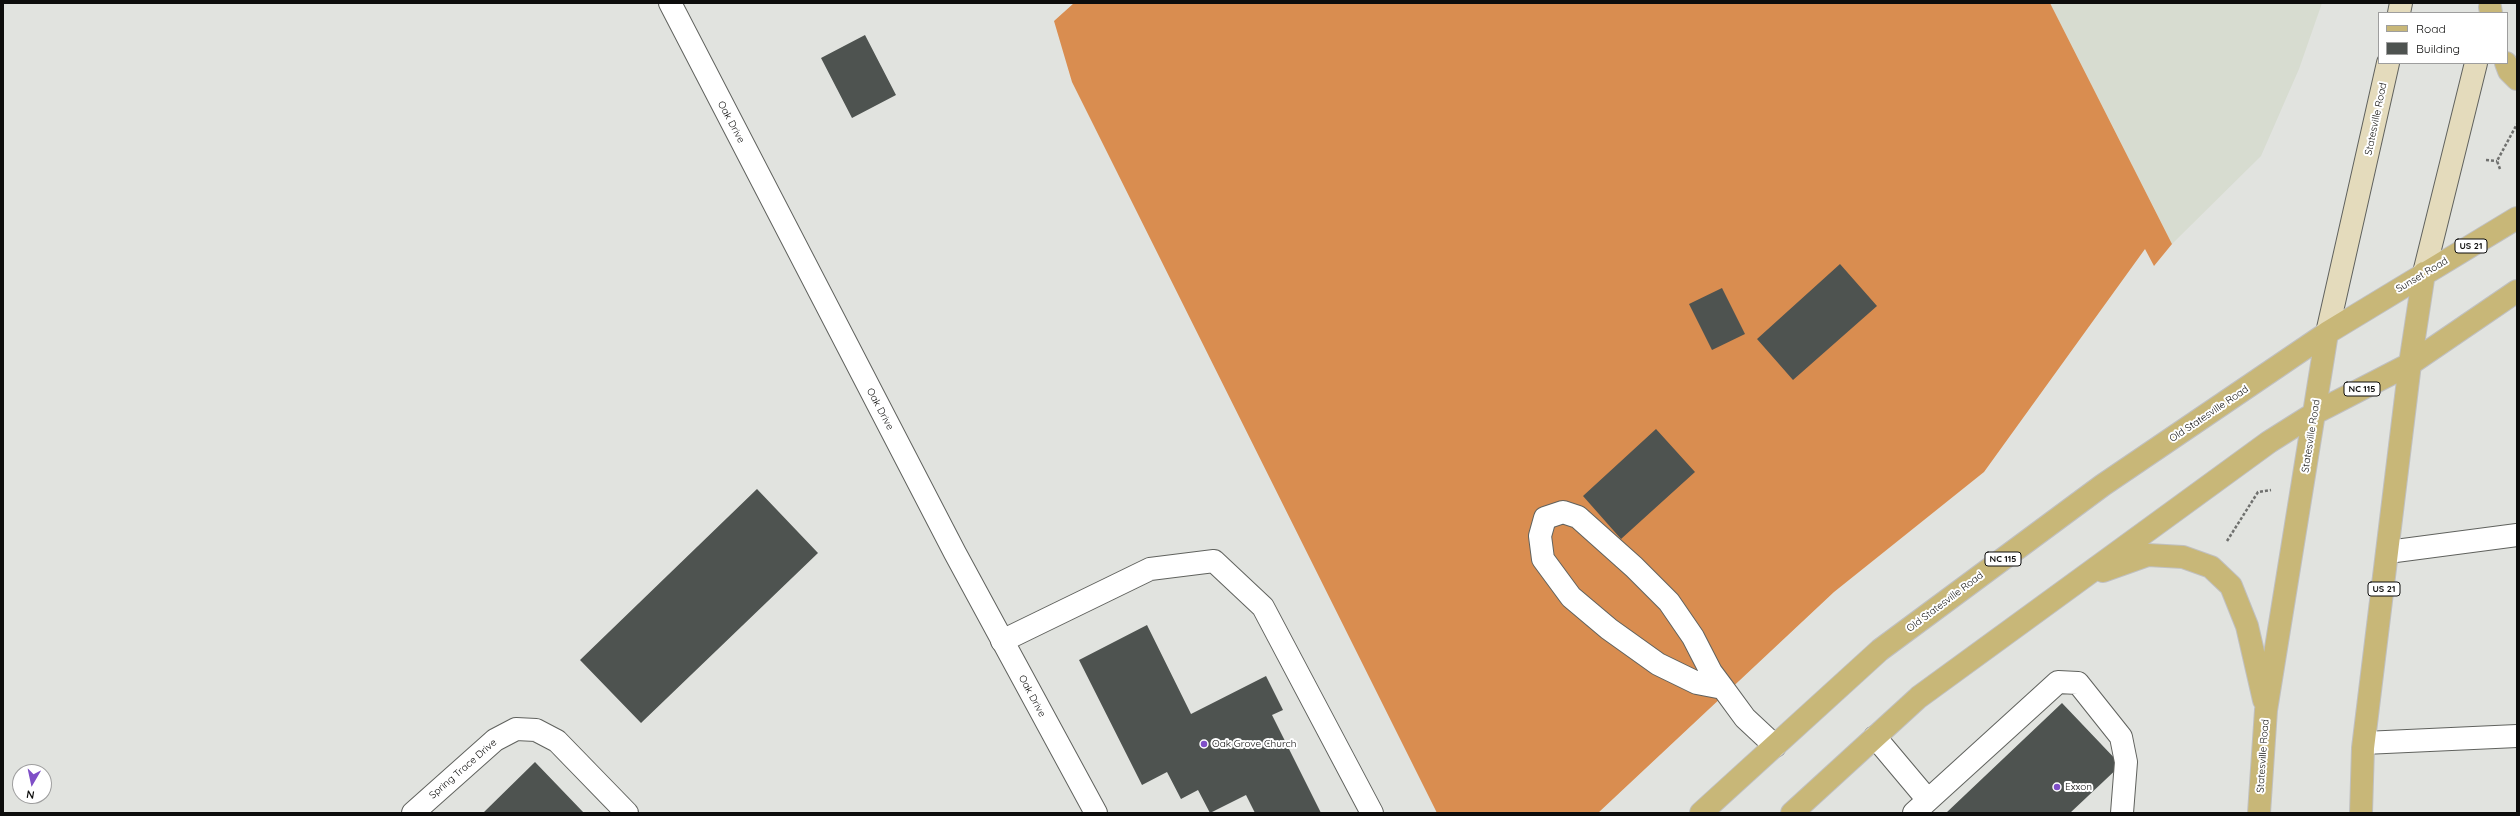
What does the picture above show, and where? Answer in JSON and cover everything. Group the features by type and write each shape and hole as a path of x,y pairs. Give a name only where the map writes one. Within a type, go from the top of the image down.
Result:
{"main road":[{"name":"Statesville Road","path":"2259,813 2266,710 2327,333 2388,64"},
{"path":"2410,364 2424,273 2476,64"},
{"path":"2506,64 2509,70 2517,79"},
{"name":"Sunset Road","path":"2327,333 2517,218"},
{"path":"2410,364 2517,291"},
{"name":"Old Statesville Road","path":"1701,813 1880,650 2103,485 2327,333"},
{"name":"NC 115","path":"1792,813 1919,697 2264,445 2315,413 2410,364"},
{"name":"US 21","path":"2361,813 2364,743 2410,364"},
{"path":"2079,580 2148,555 2183,557 2211,567 2231,586 2247,626 2266,710"}],"street":[{"name":"Oak Drive","path":"670,3 1002,641 1096,813"},
{"path":"1723,688 1697,683 1658,664 1609,629 1571,597 1543,559 1540,536 1545,518 1564,512 1578,517 1634,566 1669,602 1693,637 1711,672 1723,688 1745,718 1775,746"},
{"path":"2388,552 2517,536"},
{"path":"1002,641 1150,569 1214,561 1263,607 1372,813"},
{"path":"1875,737 1921,807 2058,682 2078,683 2121,737 2126,762 2122,813"},
{"name":"Spring Trace Drive","path":"413,813 495,740 516,729 536,730 557,741 627,813"},
{"path":"2364,743 2517,736"}],"path":[{"path":"2500,169 2497,161 2517,124"},
{"path":"2486,160 2497,161"},
{"path":"2223,547 2258,492 2271,490"}],"shaded area":[{"path":"1074,3 2050,3 2172,244 2154,266 2145,249 1984,472 1834,592 1598,813 1437,813 1072,82 1054,21"},
{"path":"2050,3 2322,3 2299,69 2261,156 2172,244"}],"building":[{"path":"865,35 896,95 852,118 821,58"},
{"path":"1840,264 1877,306 1793,380 1757,339"},
{"path":"1722,288 1745,334 1712,350 1689,304"},
{"path":"1656,429 1695,472 1621,539 1583,496"},
{"path":"757,489 818,553 641,723 580,660"},
{"name":"Oak Grove Church","path":"1147,625 1191,714 1266,676 1283,710 1272,715 1321,813 1255,813 1246,795 1210,813 1198,790 1181,799 1167,772 1142,785 1079,660"},
{"path":"2062,703 2121,765 2070,813 1946,813"},
{"path":"535,762 584,813 483,813"}],"place":[{"name":"Oak Grove Church","path":"1204,744"},
{"name":"Exxon","path":"2057,787"}]}
